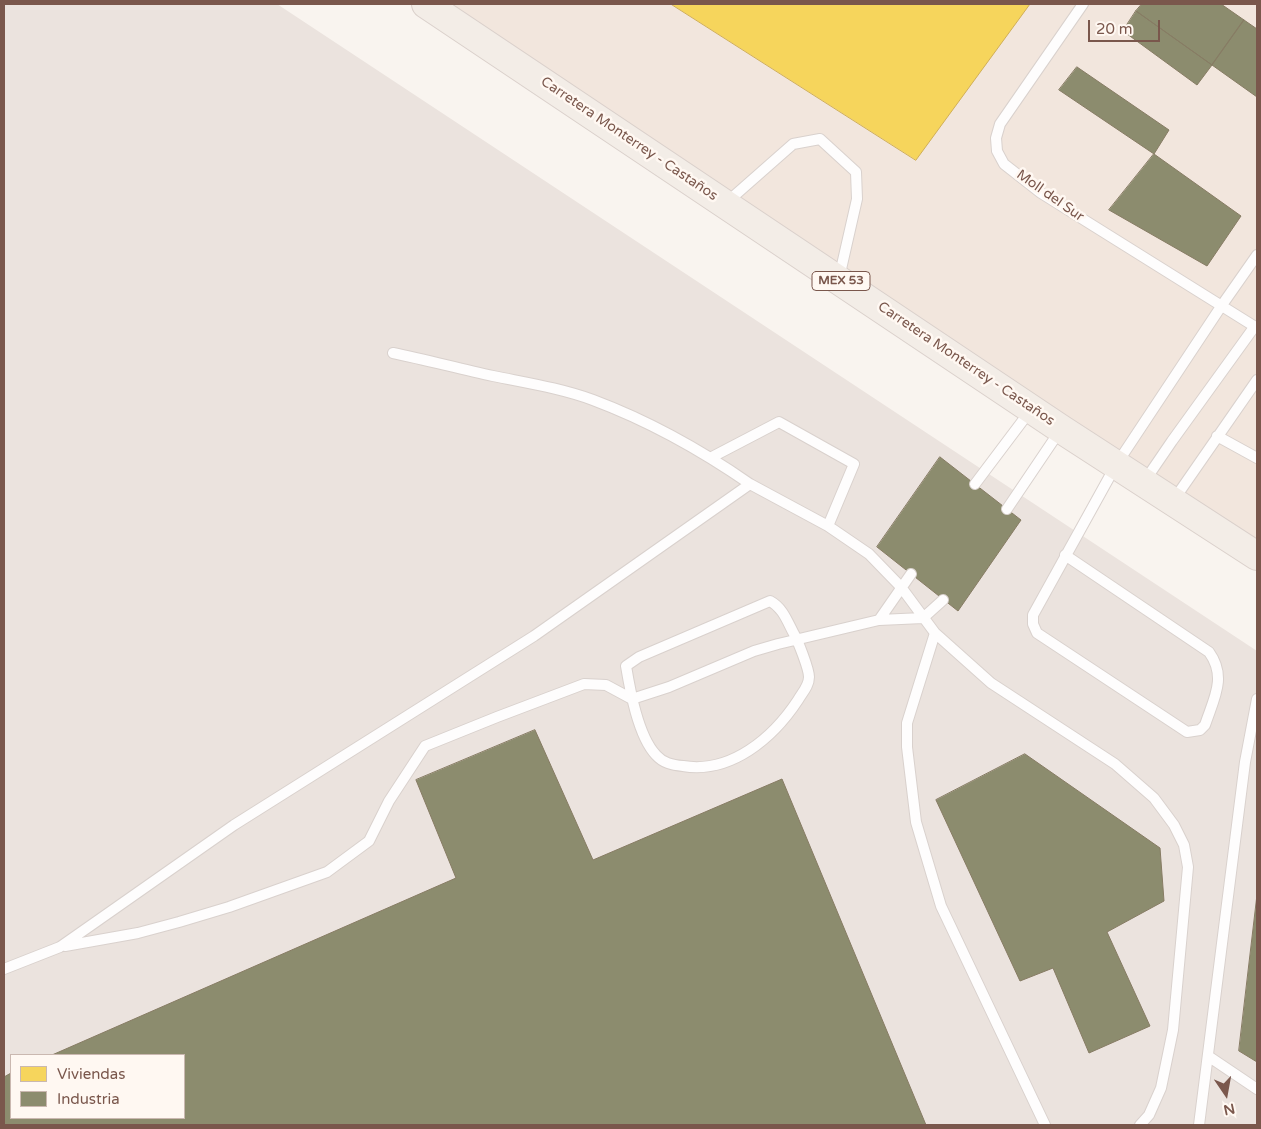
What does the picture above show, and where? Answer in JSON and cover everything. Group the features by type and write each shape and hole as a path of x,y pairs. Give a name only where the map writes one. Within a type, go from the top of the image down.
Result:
{"main road":[{"name":"Carretera Monterrey - Castaños","path":"426,4 1143,483 1257,556"}],"lane":[{"name":"Moll del Sur","path":"1084,4 1000,124 996,138 997,151 1004,164 1041,193 1256,327"},
{"path":"726,204 793,144 820,139 856,172 857,199 838,279"},
{"path":"1065,555 1209,652 1216,661 1219,682 1205,725 1200,730 1187,732 1037,633 1033,615 1065,555 1116,465 1257,255"},
{"path":"1143,483 1256,327"},
{"path":"393,352 494,376 544,385 592,400 662,429 712,457 750,484 828,526 869,554 901,587 935,633 991,684 1115,764 1154,798 1174,825 1184,845 1188,867 1174,1030 1161,1088 1149,1115 1140,1125"},
{"path":"1172,502 1257,380"},
{"path":"975,484 1032,408"},
{"path":"712,457 779,422 854,464 828,526"},
{"path":"1007,509 1061,428"},
{"path":"1217,436 1257,458"},
{"path":"60,947 234,825 534,636 750,484"},
{"path":"879,620 911,574"},
{"path":"4,969 60,947 138,933 229,907 327,872 369,841 389,801 425,746 497,717 584,684 606,685 632,699 669,687 754,651 778,644 879,620 923,618 943,600"},
{"path":"770,601 779,606 798,640 809,676 806,687 791,710 764,740 742,755 710,767 696,769 668,764 656,755 647,742 632,699 626,666 639,657 770,601"},
{"path":"935,633 907,723 907,747 916,822 941,906 1045,1125"},
{"path":"1199,1125 1244,762 1257,700"},
{"path":"1208,1056 1257,1089"}],"shaded area":[{"path":"4,4 277,4 1257,651 1257,1125 4,1125"},
{"path":"427,4 1257,4 1257,552"}],"building: Viviendas":[{"path":"671,4 1030,4 916,160"}],"building: Industria":[{"path":"1142,4 1221,4 1244,20 1212,65 1136,11"},
{"path":"1136,11 1212,65 1197,85 1123,31"},
{"path":"1244,20 1257,29 1257,97 1212,65"},
{"path":"1077,67 1169,130 1154,154 1059,90"},
{"path":"1154,154 1241,216 1207,266 1109,210"},
{"path":"940,457 1021,520 958,611 877,547"},
{"path":"535,730 593,860 782,779 926,1125 4,1125 4,1077 10,1074 10,1119 185,1119 185,1054 54,1054 456,878 416,780"},
{"path":"1025,754 1160,848 1164,901 1107,932 1150,1026 1089,1053 1053,968 1020,981 936,800"},
{"path":"1257,895 1257,1062 1239,1051"}]}
